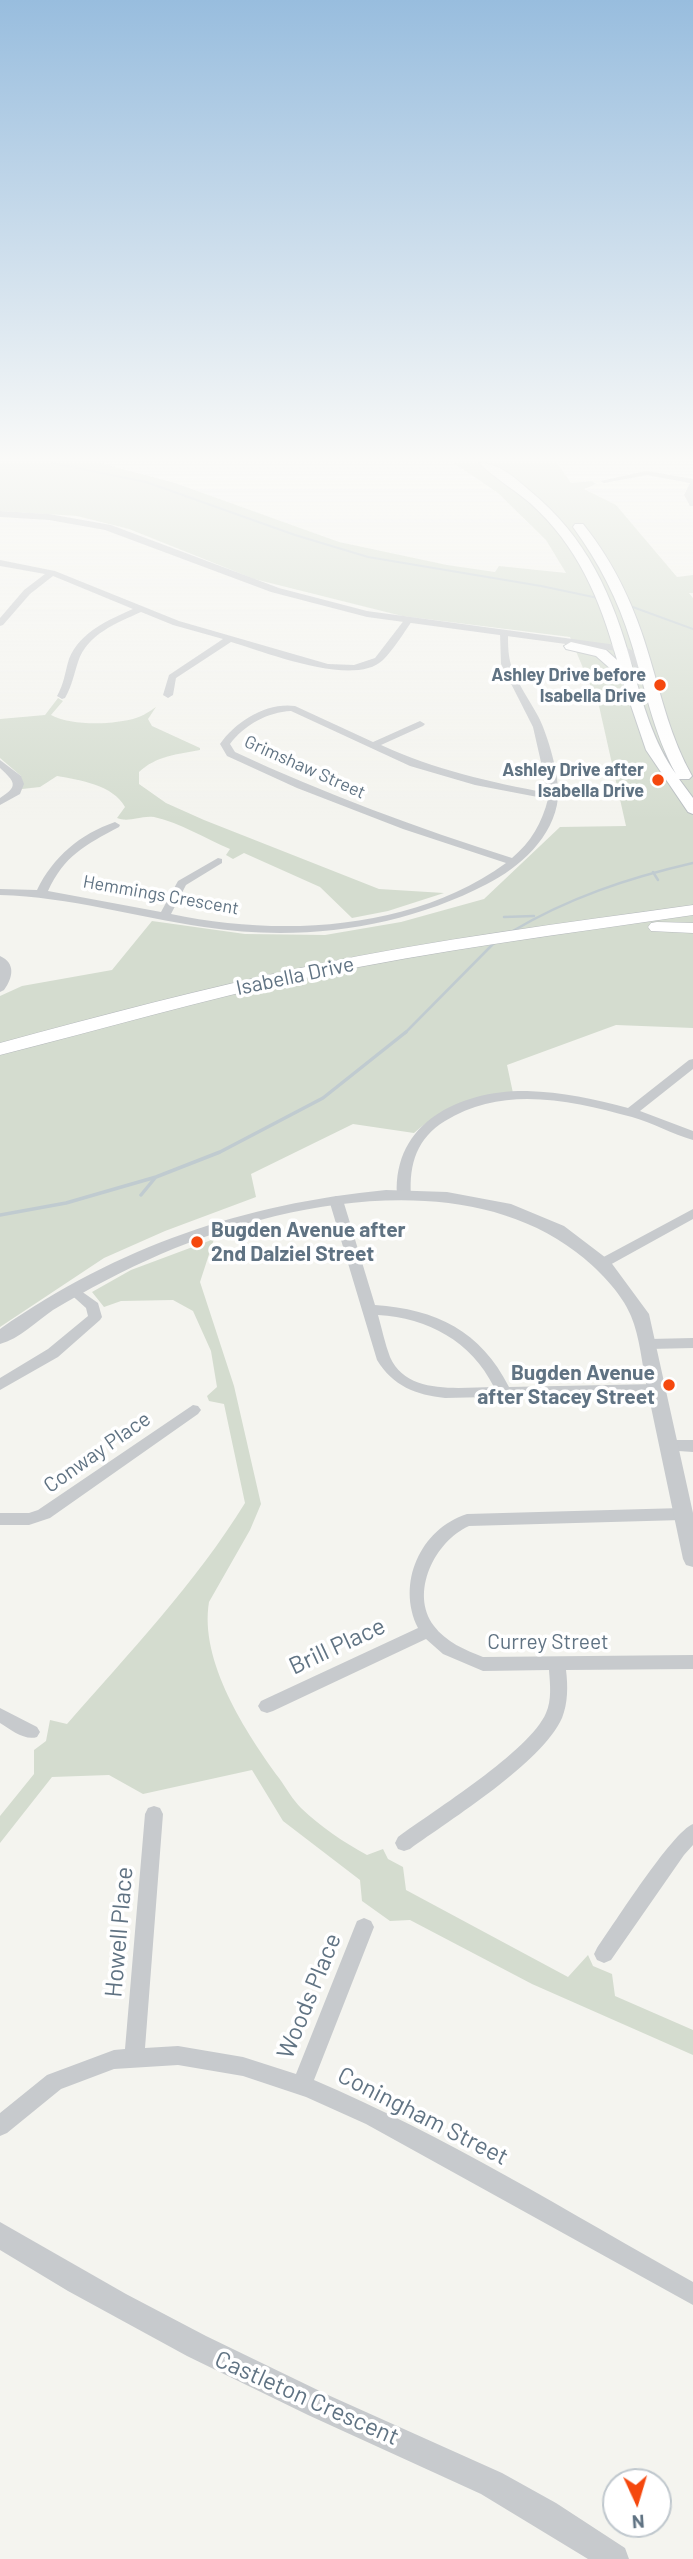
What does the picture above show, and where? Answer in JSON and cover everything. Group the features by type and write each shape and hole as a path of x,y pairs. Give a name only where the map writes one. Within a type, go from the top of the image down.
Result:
{"main road":[{"path":"596,582 650,742 693,809"},
{"path":"614,582 635,635 675,760 693,790"},
{"path":"573,644 605,642 620,647"},
{"path":"573,644 601,653 628,677"},
{"name":"Isabella Drive","path":"0,1049 116,1017 250,985 460,944 693,910"},
{"name":"Isabella Drive","path":"594,926 693,928"}],"street":[{"path":"0,623 27,592 40,582"},
{"path":"75,582 228,640 327,667 355,668 370,664 384,656 408,621"},
{"path":"255,582 342,608 408,621 573,644"},
{"path":"62,696 71,682 73,661 84,643 99,631 140,609"},
{"path":"504,635 505,661 540,732 553,797"},
{"path":"620,647 632,646 635,635"},
{"path":"168,695 172,677 228,640"},
{"path":"620,647 631,654 650,683"},
{"name":"Grimshaw Street","path":"515,862 398,825 328,799 231,754 225,744 231,736 264,713 283,708 304,712 372,746 444,774 553,797"},
{"path":"372,746 420,724"},
{"path":"0,763 19,783 16,792 0,802"},
{"name":"Hemmings Crescent","path":"0,892 41,894 223,926 275,929 345,924 415,910 469,890 515,862 541,831 553,797"},
{"path":"41,894 60,858 115,825"},
{"path":"164,916 182,883 218,861"},
{"path":"0,959 7,970 0,988"},
{"path":"630,1113 693,1062"},
{"path":"404,1195 403,1168 412,1143 434,1122 459,1107 489,1097 523,1095 596,1104 630,1113 693,1136"},
{"path":"0,1338 74,1291 163,1247 251,1217 336,1200 404,1195 457,1198 523,1214 572,1237 603,1262 628,1292 640,1314 649,1344 693,1559"},
{"path":"336,1200 384,1360 404,1383 428,1392 657,1389"},
{"path":"603,1262 693,1213"},
{"path":"0,1385 53,1353 95,1317 93,1306 74,1291"},
{"path":"369,1310 412,1313 452,1329 484,1357 504,1392"},
{"path":"649,1344 693,1343"},
{"name":"Conway Place","path":"0,1518 22,1526 44,1514 193,1410"},
{"path":"669,1446 693,1446"},
{"path":"427,1631 417,1610 415,1594 418,1579 437,1537 451,1526 485,1517 682,1514"},
{"name":"Currey Street","path":"427,1631 452,1652 484,1664 693,1662"},
{"name":"Brill Place","path":"267,1706 427,1631"},
{"path":"404,1843 542,1736 556,1710 559,1690 557,1665"},
{"path":"0,1715 31,1732"},
{"name":"Howell Place","path":"134,2055 154,1814"},
{"path":"604,1954 677,1849 693,1832"},
{"name":"Woods Place","path":"302,2085 365,1927"},
{"name":"Coningham Street","path":"0,2126 41,2091 96,2064 134,2055 171,2053 208,2058 302,2085 389,2123 693,2294"},
{"name":"Castleton Crescent","path":"1,2238 187,2343 321,2407 476,2475 560,2523 614,2559"}],"shaded area":[{"path":"268,582 693,582 693,593 689,593 693,598 693,1028 616,1025 507,1065 513,1093 449,1110 414,1133 353,1124 251,1174 256,1197 165,1231 104,1258 0,1327 0,996 22,986 112,970 152,921 245,934 325,935 401,922 484,899 560,827 626,826 599,706 570,637 402,616"},
{"path":"58,698 63,701 51,715 81,723 127,720 156,707 148,719 152,726 200,748 160,759 139,772 139,784 166,803 379,889 444,893 388,911 352,918 320,887 244,853 233,859 226,855 230,849 183,827 154,817 126,820 117,818 125,807 113,793 95,785 57,776 40,787 22,789 21,776 0,758 0,719 45,715"},
{"path":"214,1239 200,1282 234,1386 261,1504 250,1530 209,1602 211,1648 218,1672 240,1718 301,1808 332,1834 367,1855 383,1849 388,1859 403,1867 406,1890 568,1977 588,1955 593,1966 612,1974 615,1996 693,2030 693,2055 532,1984 410,1920 390,1921 362,1901 360,1880 283,1821 252,1770 143,1794 109,1775 52,1777 0,1843 0,1816 34,1774 34,1750 46,1741 50,1720 67,1724 183,1590 245,1503 224,1404 209,1401 207,1396 217,1387 211,1351 193,1311 173,1300 121,1301 104,1307 92,1292 131,1270"}],"waterway":[{"path":"520,582 598,598"},
{"path":"630,606 693,629"},
{"path":"654,873 693,863"},
{"path":"511,932 576,899 654,873"},
{"path":"654,873 658,880"},
{"path":"504,917 534,916"},
{"path":"406,1032 495,942"},
{"path":"0,1215 66,1203 156,1177 220,1152 323,1098 406,1032"},
{"path":"141,1195 155,1178"}],"place":[{"name":"Ashley Drive before Isabella Drive","path":"660,685"},
{"name":"Ashley Drive after Isabella Drive","path":"658,780"},
{"name":"Bugden Avenue after 2nd Dalziel Street","path":"197,1242"},
{"name":"Bugden Avenue after Stacey Street","path":"669,1385"}]}
